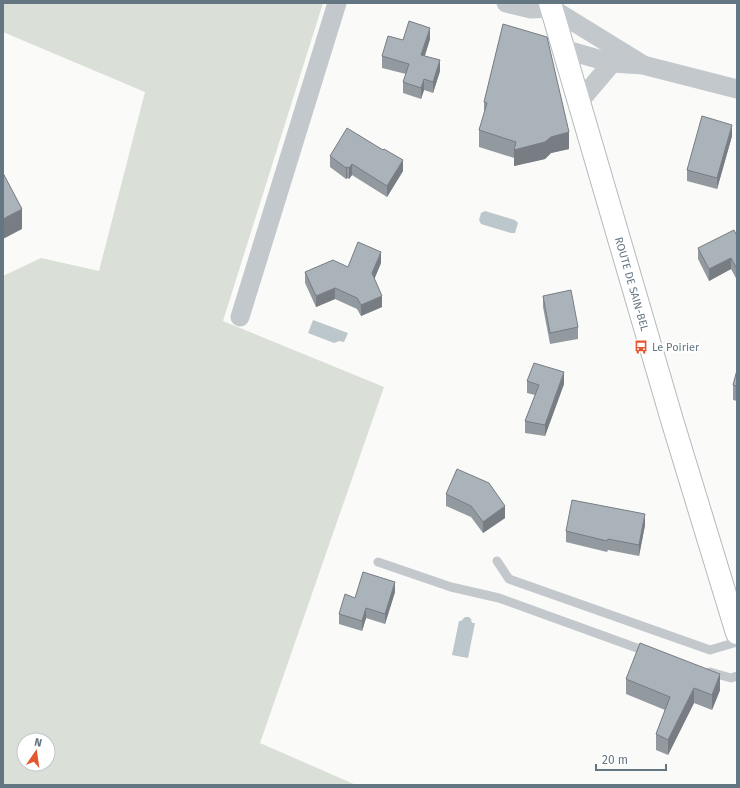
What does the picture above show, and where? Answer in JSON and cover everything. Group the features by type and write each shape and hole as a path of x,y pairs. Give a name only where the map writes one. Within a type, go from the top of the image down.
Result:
{"main road":[{"name":"ROUTE DE SAIN-BEL","path":"551,5 672,420 737,633"}],"street":[{"path":"240,317 337,3"},
{"path":"506,3 532,9 551,5 643,65"},
{"path":"564,50 612,63 643,65 737,89"},
{"path":"579,102 612,63"}],"lane":[{"path":"497,561 509,579 710,650 737,642"},
{"path":"378,562 450,587 498,598 659,656"},
{"path":"702,669 731,678 737,676"}],"shaded area":[{"path":"3,3 323,3 223,321 384,387 260,743 356,785 3,785 3,276 41,258 99,271 145,92 3,32"},
{"path":"485,211 515,220 518,223 515,233 481,224 479,220 481,213"},
{"path":"313,320 348,333 344,342 339,341 334,343 308,333"},
{"path":"465,617 469,617 472,623 475,623 468,658 452,655 459,621"}],"building":[{"path":"409,21 430,28 421,55 440,60 433,82 424,79 421,88 403,82 409,64 382,56 388,36 403,40"},
{"path":"503,24 547,37 569,132 551,137 545,142 514,150 516,142 479,130 487,103 484,102"},
{"path":"702,116 732,125 717,178 687,170"},
{"path":"347,128 383,150 384,149 403,160 387,186 352,164 349,168 346,168 330,156"},
{"path":"3,173 22,209 3,219"},
{"path":"734,230 737,236 737,269 731,258 709,269 698,248"},
{"path":"358,242 381,252 372,273 382,296 361,305 357,298 335,288 316,296 305,272 333,260 348,267"},
{"path":"571,290 578,327 550,333 543,296"},
{"path":"534,363 564,372 545,425 525,421 539,385 527,381"},
{"path":"737,370 737,386 733,385"},
{"path":"457,469 489,483 505,506 483,522 471,506 446,494"},
{"path":"572,500 645,514 639,545 608,539 607,541 566,531"},
{"path":"363,572 395,582 385,614 366,608 362,621 339,614 345,594 355,598"},
{"path":"640,643 720,674 712,695 694,688 668,740 656,734 670,697 626,679"}],"place":[{"name":"Le Poirier","path":"641,347"}]}
